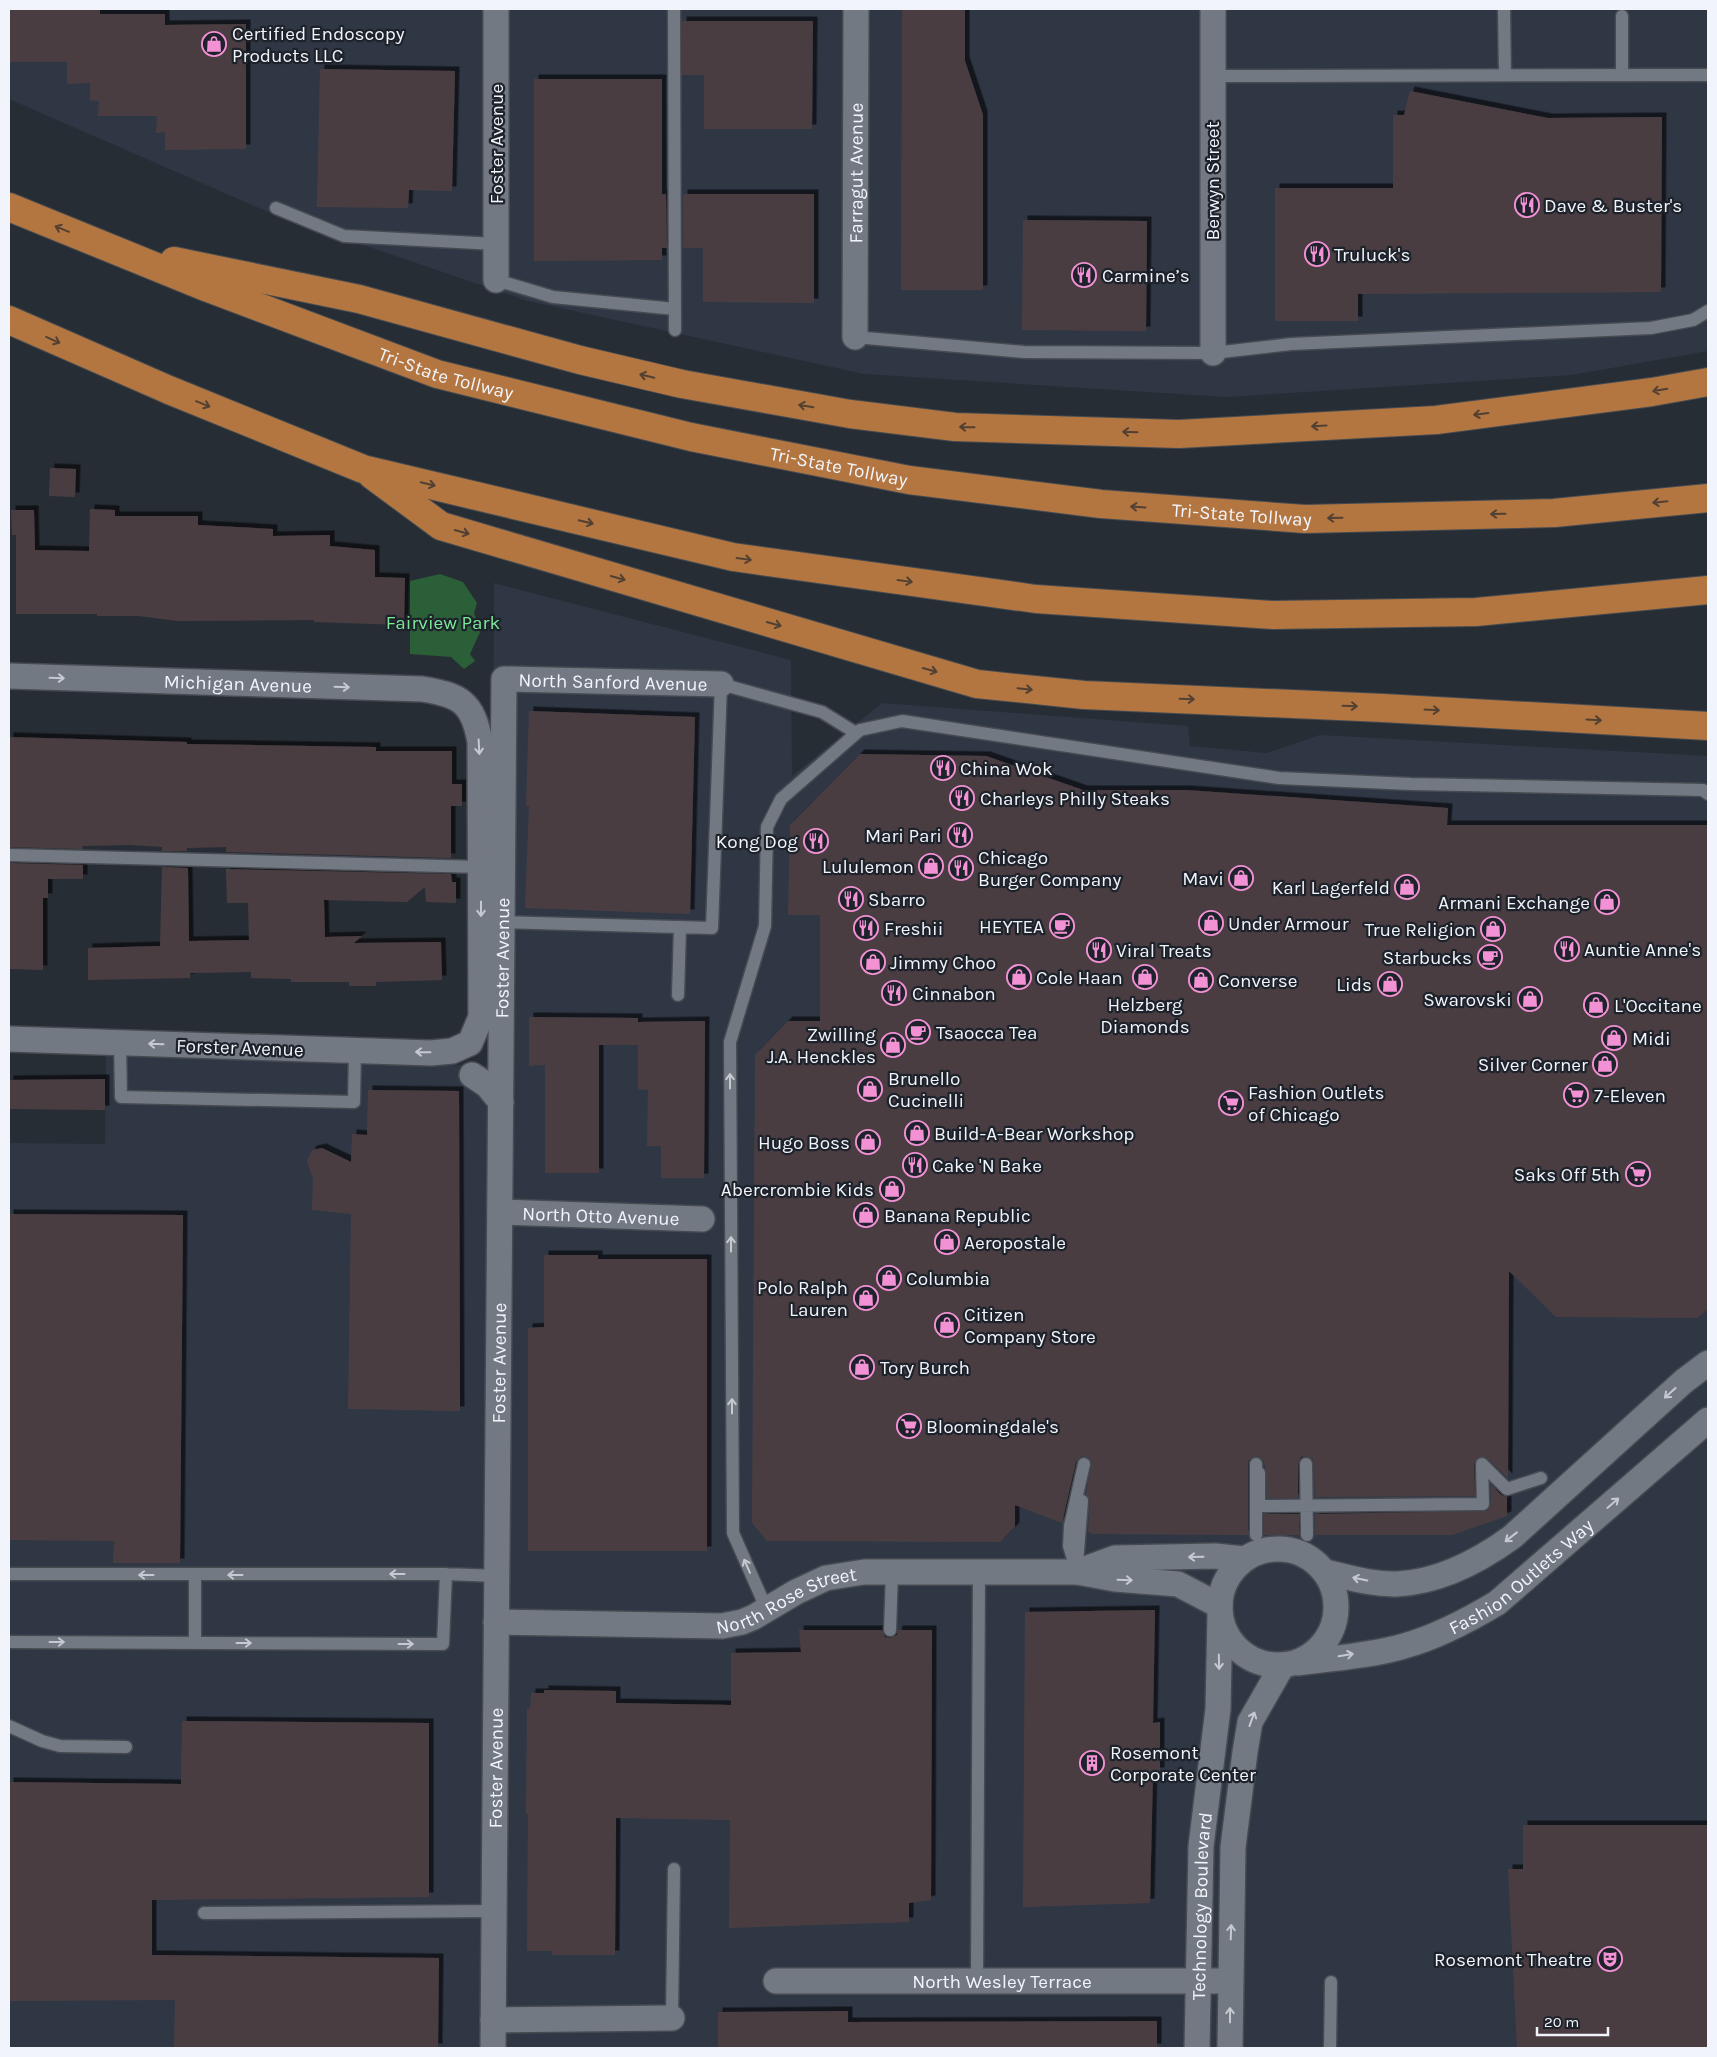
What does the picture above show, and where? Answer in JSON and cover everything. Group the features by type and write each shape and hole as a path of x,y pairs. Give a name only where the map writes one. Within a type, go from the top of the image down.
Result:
{"highway":[{"name":"Tri-State Tollway","path":"9,208 208,288 437,374 691,437 909,480 1101,504 1305,519 1554,513 1708,498"},
{"path":"108,247 359,298 580,360 682,384 850,414 955,427 1179,434 1417,421 1557,405 1708,382"},
{"path":"9,320 169,390 363,469 733,557 1036,599 1273,615 1476,612 1708,590"},
{"path":"363,469 441,526 977,684 1084,695 1373,707 1708,726"}],"street":[{"name":"Foster Avenue","path":"496,9 496,280"},
{"name":"Farragut Avenue","path":"854,336 856,9"},
{"name":"Berwyn Street","path":"1213,9 1213,354"},
{"name":"Michigan Avenue","path":"9,676 422,689 453,695 462,703"},
{"name":"Foster Avenue","path":"493,2048 504,679"},
{"name":"North Sanford Avenue","path":"504,679 721,684"},
{"name":"Foster Avenue","path":"462,703 471,713 477,727 480,742 481,1017 470,1043"},
{"name":"Forster Avenue","path":"9,1039 355,1051 452,1051 470,1043"},
{"path":"472,1075 487,1085 501,1102"},
{"name":"North Otto Avenue","path":"500,1212 702,1218"},
{"name":"Fashion Outlets Way","path":"1326,1572 1375,1582 1397,1584 1426,1579 1458,1570 1486,1556 1512,1537 1684,1381 1708,1363"},
{"name":"Fashion Outlets Way","path":"1290,1665 1402,1647 1438,1635 1483,1612 1515,1588 1708,1420"},
{"path":"1268,1549 1288,1549 1307,1556 1326,1572 1334,1588 1337,1606 1335,1624 1327,1641 1314,1654 1290,1665 1264,1664 1247,1658 1234,1646 1225,1630 1220,1610 1223,1588 1231,1572 1244,1559 1268,1549"},
{"name":"North Rose Street","path":"1077,1572 1115,1558 1215,1556 1244,1559"},
{"name":"North Rose Street","path":"496,1622 722,1626 742,1622 796,1592 826,1578 846,1573 892,1572 1077,1572 1115,1579 1178,1584 1220,1610"},
{"name":"Technology Boulevard","path":"1197,2048 1201,1846 1218,1709 1220,1610"},
{"name":"Technology Boulevard","path":"1230,2048 1229,1981 1233,1847 1250,1722 1257,1707 1290,1665"},
{"name":"North Wesley Terrace","path":"776,1981 1229,1981"},
{"path":"493,2020 672,2018"}],"lane":[{"path":"674,9 675,330"},
{"path":"1504,9 1505,75"},
{"path":"1622,16 1622,75"},
{"path":"1212,76 1708,75"},
{"path":"276,208 344,236 496,244"},
{"path":"496,280 553,297 675,309"},
{"path":"854,336 1024,352 1213,354 1291,344 1651,328 1694,320 1708,311"},
{"path":"502,922 712,928 721,684 822,712 856,734"},
{"path":"766,1610 733,1533 730,1042 765,926 767,827 781,799 860,730 902,721 1279,778 1411,784 1703,790 1708,794"},
{"path":"9,855 480,867"},
{"path":"678,996 680,927"},
{"path":"120,1042 120,1097 354,1102 355,1051"},
{"path":"1084,1464 1078,1546 1077,1572 1069,1546 1070,1526 1084,1464"},
{"path":"1306,1464 1307,1535"},
{"path":"1256,1535 1257,1468 1259,1506 1483,1504 1482,1464 1508,1489 1541,1478"},
{"path":"978,1980 979,1571"},
{"path":"890,1630 892,1572"},
{"path":"9,1574 446,1574 497,1576"},
{"path":"9,1642 444,1644 446,1574"},
{"path":"195,1575 195,1643"},
{"path":"9,1726 42,1741 60,1746 126,1747"},
{"path":"672,2018 674,1869"},
{"path":"204,1913 494,1911"},
{"path":"1330,1982 1330,2048"}],"shaded area":[{"path":"9,9 1708,9 1708,351 1572,375 1227,397 864,374 528,301 275,215 9,99"},
{"path":"494,583 791,660 792,776 882,703 1188,726 1190,746 1267,753 1320,735 1708,756 1708,2048 9,2048 9,1143 105,1144 106,1056 492,1066","holes":["895,1564 1171,1566 1173,1592 1016,1581 856,1580 739,1617"]}],"green space":[{"name":"Fairview Park","path":"440,574 463,582 477,603 474,613 481,630 470,654 475,661 464,669 451,657 410,654 410,581"}],"building":[{"path":"9,9 100,9 100,14 165,14 165,25 246,24 246,149 165,150 165,132 156,133 157,116 98,116 99,101 90,100 90,83 67,84 67,62 9,62"},
{"path":"902,9 965,9 965,61 983,115 983,290 901,290"},
{"path":"682,21 813,21 812,129 704,129 704,75 682,75"},
{"path":"320,69 455,71 452,191 409,190 408,208 317,207"},
{"path":"534,79 662,79 662,194 666,194 667,248 662,248 662,260 534,261"},
{"name":"Dave & Buster's","path":"1410,91 1548,118 1662,117 1661,292 1358,294 1358,321 1275,321 1275,188 1393,188 1393,115 1404,115"},
{"path":"683,194 814,194 814,303 703,302 703,248 683,248"},
{"name":"Carmine’s","path":"1023,220 1147,221 1146,331 1022,330"},
{"path":"50,468 76,469 75,497 49,496"},
{"path":"90,509 115,510 115,516 198,516 198,525 273,529 273,536 330,535 330,546 375,550 375,577 405,578 404,625 314,622 314,620 178,621 138,616 97,616 97,614 16,614 16,535 12,535 11,510 34,510 35,550 89,551"},
{"path":"529,711 695,717 690,914 525,908 529,806 526,806"},
{"path":"9,737 187,742 187,744 376,747 376,751 452,751 452,784 462,784 462,806 451,806 451,858 226,852 226,847 187,848 187,851 162,851 162,847 130,845 82,846 83,849 9,847"},
{"name":"Fashion Outlets of Chicago","path":"860,754 986,756 1083,790 1186,790 1448,808 1447,825 1708,825 1708,1309 1697,1318 1556,1317 1509,1271 1508,1478 1486,1457 1478,1457 1474,1464 1475,1496 1315,1497 1314,1463 1313,1459 1306,1456 1301,1457 1298,1464 1298,1498 1267,1498 1266,1469 1263,1460 1256,1456 1249,1460 1248,1464 1248,1535 1093,1534 1088,1532 1090,1501 1086,1494 1092,1462 1089,1458 1082,1456 1076,1462 1062,1523 1015,1505 1015,1527 1000,1542 767,1541 752,1523 755,1055 788,1021 820,1021 820,915 788,915 790,825"},
{"path":"9,863 83,865 83,879 48,879 48,898 43,898 43,970 9,969"},
{"path":"162,867 188,868 189,941 249,940 248,903 227,903 226,869 451,874 452,882 456,882 456,903 426,902 425,887 407,902 324,900 325,937 362,936 354,943 441,942 442,980 376,982 376,986 349,986 349,982 291,982 291,979 251,978 251,972 190,973 190,978 88,980 88,948 160,946"},
{"path":"529,1017 638,1018 638,1022 705,1021 704,1178 661,1178 661,1146 647,1146 648,1090 638,1089 638,1045 599,1045 599,1173 545,1173 545,1065 529,1066"},
{"path":"105,1079 105,1110 9,1109 9,1080"},
{"path":"368,1090 459,1091 460,1411 348,1409 351,1214 312,1210 313,1179 307,1161 312,1150 322,1148 351,1162 352,1134 367,1135"},
{"path":"9,1214 183,1215 180,1563 113,1563 114,1541 9,1540"},
{"path":"544,1255 598,1255 598,1259 707,1259 707,1551 528,1551 528,1328 544,1327"},
{"path":"1491,1484 1501,1495 1507,1497 1507,1516 1452,1535 1315,1535 1315,1514 1487,1511 1491,1504"},
{"path":"1264,1514 1299,1514 1299,1535 1264,1535"},
{"name":"Rosemont Corporate Center","path":"1155,1610 1153,1723 1160,1722 1160,1772 1153,1772 1150,1903 1023,1907 1025,1612"},
{"path":"799,1630 882,1630 885,1637 890,1638 897,1635 898,1630 932,1630 931,1900 909,1903 909,1922 729,1928 730,1820 616,1818 615,1955 552,1955 552,1951 527,1951 527,1708 530,1709 531,1693 544,1693 544,1690 616,1691 616,1703 731,1705 731,1653 801,1652"},
{"path":"182,1721 429,1723 429,1897 152,1900 152,1955 439,1958 438,2048 174,2048 175,2000 9,2001 9,1782 181,1784"},
{"name":"Rosemont Theatre","path":"1523,1825 1708,1825 1708,2048 1517,2048 1508,1869 1523,1869"},
{"path":"848,2011 848,2022 1157,2021 1157,2048 718,2048 718,2012"}],"place":[{"name":"Certified Endoscopy Products LLC","path":"214,44"},
{"name":"Dave & Buster's","path":"1527,205"},
{"name":"Truluck's","path":"1317,254"},
{"name":"Carmine’s","path":"1084,275"},
{"name":"China Wok","path":"943,768"},
{"name":"Charleys Philly Steaks","path":"962,798"},
{"name":"Mari Pari","path":"960,835"},
{"name":"Kong Dog","path":"816,841"},
{"name":"Lululemon","path":"931,866"},
{"name":"Chicago Burger Company","path":"961,868"},
{"name":"Mavi","path":"1241,878"},
{"name":"Karl Lagerfeld","path":"1407,887"},
{"name":"Sbarro","path":"851,899"},
{"name":"Armani Exchange","path":"1607,902"},
{"name":"Under Armour","path":"1211,923"},
{"name":"HEYTEA","path":"1062,926"},
{"name":"Freshii","path":"866,928"},
{"name":"True Religion","path":"1493,929"},
{"name":"Auntie Anne's","path":"1567,949"},
{"name":"Viral Treats","path":"1099,950"},
{"name":"Starbucks","path":"1490,957"},
{"name":"Jimmy Choo","path":"873,962"},
{"name":"Cole Haan","path":"1019,977"},
{"name":"Helzberg Diamonds","path":"1145,977"},
{"name":"Converse","path":"1201,980"},
{"name":"Lids","path":"1390,984"},
{"name":"Cinnabon","path":"894,993"},
{"name":"Swarovski","path":"1530,999"},
{"name":"L'Occitane","path":"1596,1005"},
{"name":"Tsaocca Tea","path":"918,1032"},
{"name":"Midi","path":"1614,1038"},
{"name":"Zwilling J.A. Henckles","path":"893,1045"},
{"name":"Silver Corner","path":"1605,1064"},
{"name":"Brunello Cucinelli","path":"870,1089"},
{"name":"7-Eleven","path":"1576,1095"},
{"name":"Fashion Outlets of Chicago","path":"1231,1103"},
{"name":"Build-A-Bear Workshop","path":"917,1133"},
{"name":"Hugo Boss","path":"868,1142"},
{"name":"Cake 'N Bake","path":"915,1165"},
{"name":"Saks Off 5th","path":"1638,1174"},
{"name":"Abercrombie Kids","path":"892,1189"},
{"name":"Banana Republic","path":"866,1215"},
{"name":"Aeropostale","path":"947,1242"},
{"name":"Columbia","path":"889,1278"},
{"name":"Polo Ralph Lauren","path":"866,1298"},
{"name":"Citizen Company Store","path":"947,1325"},
{"name":"Tory Burch","path":"862,1367"},
{"name":"Bloomingdale's","path":"909,1426"},
{"name":"Rosemont Corporate Center","path":"1092,1763"},
{"name":"Rosemont Theatre","path":"1610,1959"}]}
